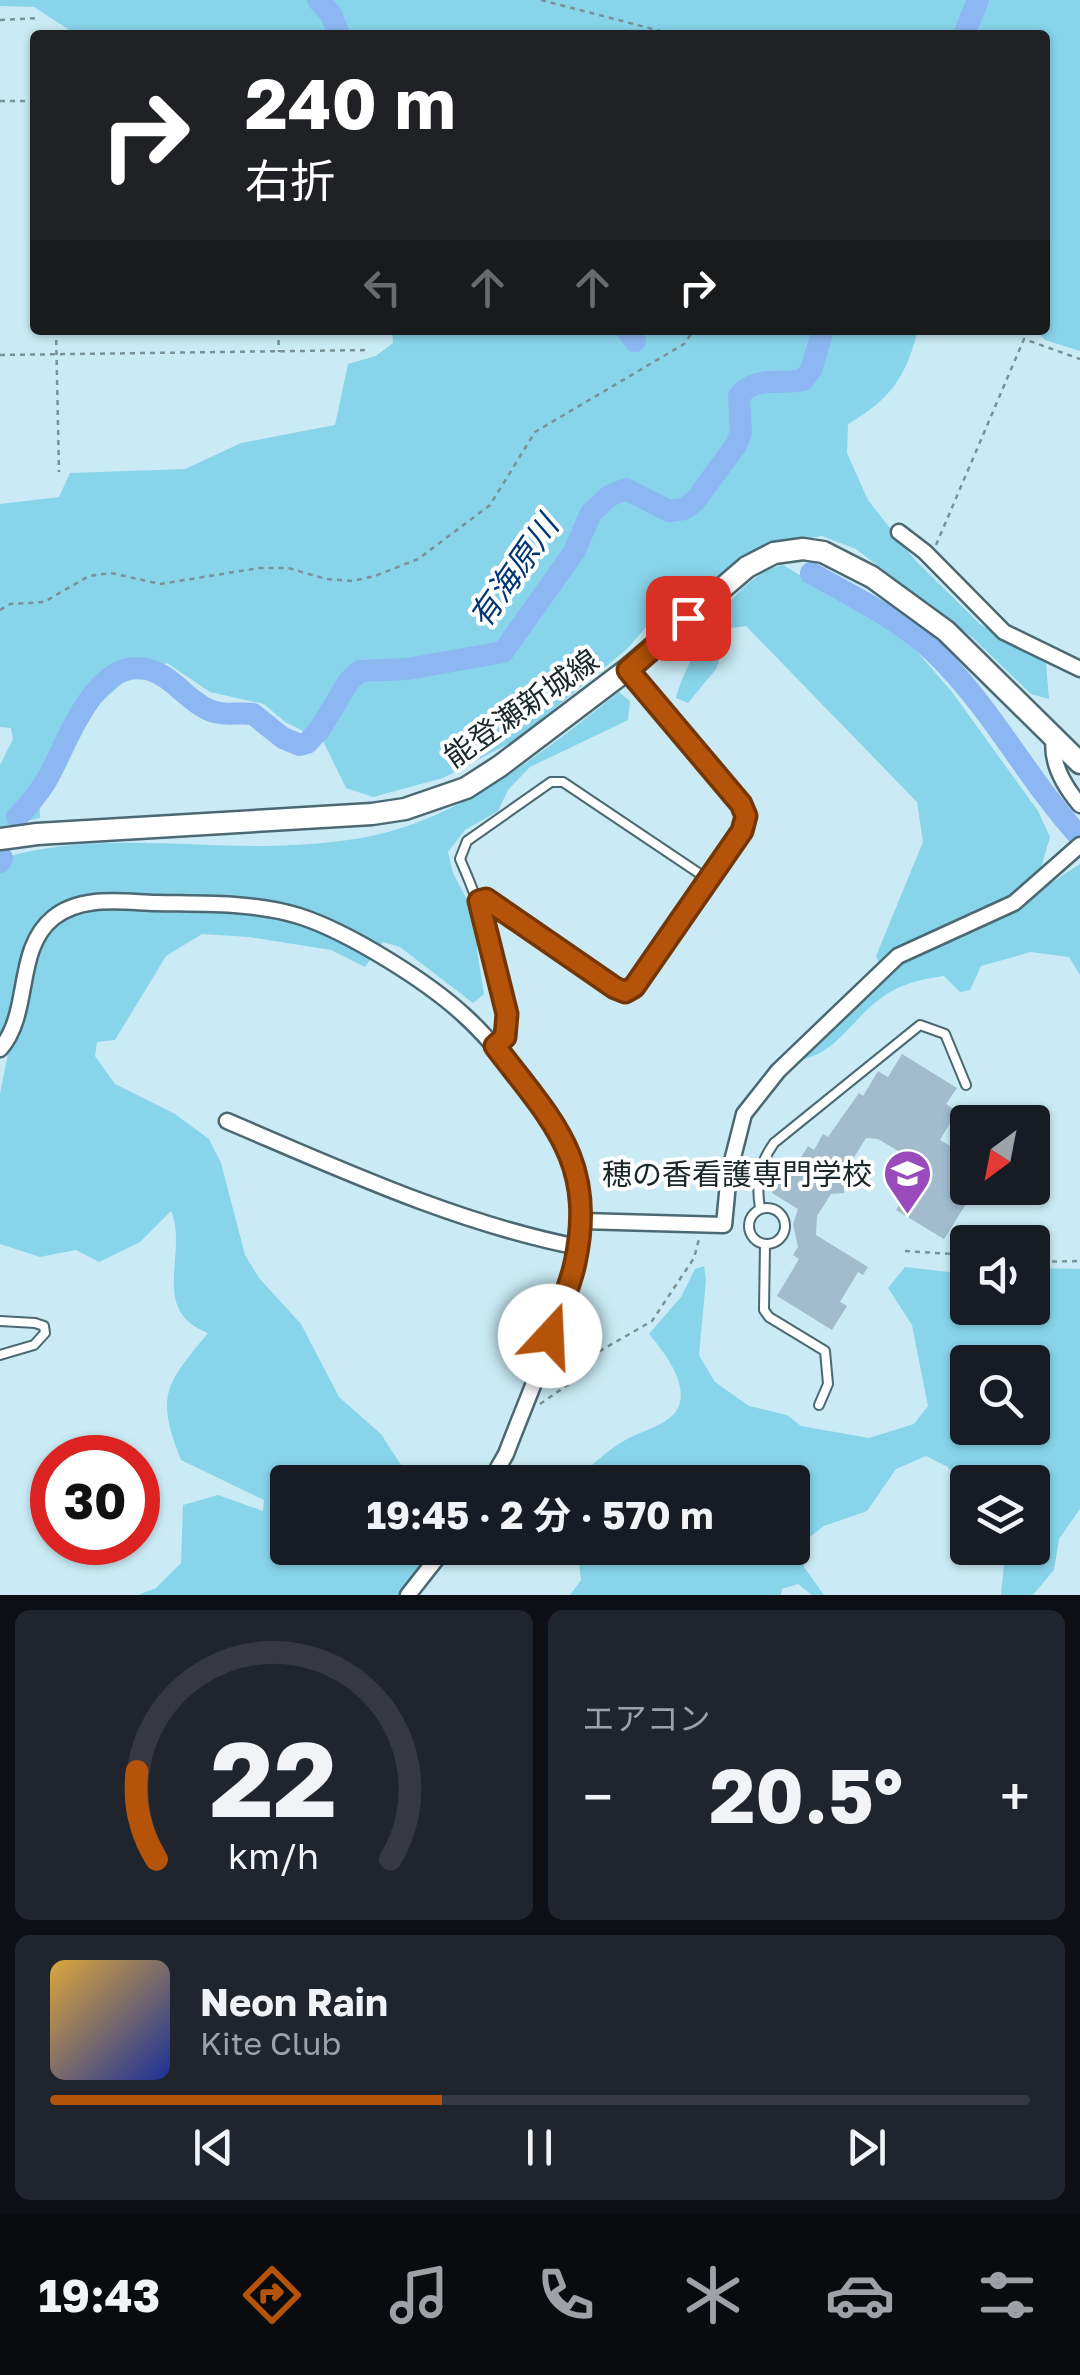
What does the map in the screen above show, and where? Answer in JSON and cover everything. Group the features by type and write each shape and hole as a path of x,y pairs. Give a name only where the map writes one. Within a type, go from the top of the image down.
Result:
{"main road":[{"name":"能登瀬新城線","path":"0,839 372,814 405,809 466,788 628,670 747,567 774,553 803,549 824,552 845,562 946,631 1080,763"}],"street":[{"path":"900,532 1004,632 1080,669"},
{"path":"1054,738 1056,766 1080,805"},
{"path":"582,1221 724,1225 730,1173 744,1114 778,1072 898,956 1014,903 1079,846"},
{"path":"0,1049 16,1022 31,951 39,936 51,920 68,909 96,902 208,904 299,916 336,932 432,990 466,1016 495,1046 549,1118 568,1150 580,1183 582,1221 575,1266 500,1465"},
{"path":"227,1121 353,1175 460,1214 578,1247"},
{"path":"408,1595 432,1565"}],"lane":[{"path":"479,901 486,899 625,992 634,987 742,831 746,816 741,804 628,670"},
{"path":"495,1046 505,1037 507,1014 479,901 460,859 467,842 551,782 563,782 708,880"},
{"path":"749,1224 760,1209 757,1176 774,1144 920,1025 945,1034 966,1085"},
{"path":"749,1224 755,1240 765,1244 781,1239 786,1222 773,1209 760,1209"},
{"path":"724,1225 749,1224"},
{"path":"765,1244 764,1310 825,1351 828,1384 819,1405"},
{"path":"0,1321 36,1322 44,1326 45,1333 34,1344 0,1355"}],"path":[{"path":"540,0 657,30"},
{"path":"0,20 40,18"},
{"path":"0,100 30,101"},
{"path":"56,335 59,472"},
{"path":"278,335 279,352"},
{"path":"0,610 10,604 44,602 89,576 111,573 160,584 259,568 288,568 352,581 418,559 490,505 535,432 684,344 690,335"},
{"path":"929,556 1024,339 1080,359"},
{"path":"0,354 370,350"},
{"path":"524,1406 534,1408 549,1399 569,1384 594,1355 652,1321 694,1258 699,1226"},
{"path":"906,1251 950,1254"},
{"path":"1050,1262 1080,1261"}],"shaded area":[{"path":"0,0 1080,0 1080,351 1040,335 1050,335 1050,30 69,30 34,7 0,6"},
{"path":"392,335 916,335 894,386 875,406 848,424 847,453 868,500 915,560 980,624 1046,663 1049,699 1031,694 973,638 856,549 822,536 760,547 682,604 660,611 627,649 516,740 443,778 373,797 346,788 323,741 285,722 264,704 210,692 167,663 128,678 86,716 39,789 40,818 0,827 0,765 13,739 11,728 0,727 0,504 59,497 70,473 185,469 241,443 335,425 348,364 376,356 393,343"},
{"path":"783,565 907,640 952,692 1038,811 1050,837 1038,878 1048,885 1080,864 1080,975 1069,957 1031,952 981,966 970,990 960,992 944,976 913,982 873,1005 823,1051 796,1061 884,974 876,956 923,842 917,802 746,626 731,628 716,669 688,703 676,698 691,661 716,619 748,583"},
{"path":"619,692 630,701 628,720 530,767 508,790 498,811 465,830 448,852 453,873 478,920 477,950 484,994 473,1003 400,947 383,942 365,967 331,950 202,934 166,956 115,1040 97,1042 95,1056 115,1084 175,1114 209,1139 221,1163 245,1255 259,1278 301,1324 339,1397 381,1434 401,1465 270,1465 270,1565 425,1565 407,1591 399,1595 138,1595 156,1588 181,1563 183,1505 218,1495 263,1511 264,1500 181,1460 173,1438 168,1420 169,1391 182,1365 208,1333 190,1323 179,1310 171,1211 140,1242 99,1262 76,1250 40,1257 0,1244 0,1093 8,1054 0,1048 0,859 95,843 270,846 371,836 406,826 472,797 563,736"},
{"path":"704,1266 699,1355 715,1382 749,1406 787,1415 801,1426 869,1438 914,1424 928,1406 912,1325 888,1288 905,1267 950,1272 950,1325 1050,1325 1050,1268 1080,1269 1080,1509 1059,1539 1054,1570 1033,1595 1001,1595 1004,1565 1050,1565 1050,1465 950,1465 950,1470 926,1456 896,1469 867,1511 824,1526 810,1537 810,1465 592,1465 615,1446 666,1421 678,1407 681,1397 676,1374 649,1334 681,1297 695,1269"},
{"path":"579,1565 804,1565 824,1595 812,1595 798,1584 782,1589 781,1595 570,1595 581,1580"}],"building":[{"path":"902,1054 957,1088 946,1104 950,1107 950,1123 940,1140 950,1146 950,1205 965,1205 944,1239 896,1210 923,1166 878,1139 866,1138 845,1172 844,1193 831,1194 817,1216 816,1235 868,1267 863,1275 858,1272 840,1302 847,1306 832,1330 777,1296 799,1259 793,1255 798,1247 793,1224 798,1209 772,1193 793,1159 798,1162 808,1146 814,1150 823,1134 828,1137 859,1093 863,1096 878,1071 888,1077"}],"waterway":[{"path":"318,0 331,14 337,30"},
{"name":"有海原川","path":"966,30 978,0"},
{"path":"631,335 635,341"},
{"name":"有海原川","path":"17,817 46,781 85,706 113,676 130,669 158,673 199,705 213,711 253,714 283,738 300,745 320,729 349,681 360,671 407,669 503,652 574,552 591,513 609,496 626,489 669,511 684,509 695,501 736,445 741,433 739,396 760,383 803,380 811,370 822,335"},
{"path":"811,573 891,619 935,653 974,697 1080,837"},
{"name":"有海原川","path":"0,862 2,858"}],"place":[{"name":"穂の香看護専門学校","path":"907,1216"}],"route":[{"path":"550,1336 575,1266 582,1221 580,1183 568,1150 549,1118 495,1046 508,1030 507,1014 479,901 486,899 615,988 625,992 634,987 742,831 746,816 741,804 628,670 688,618"}]}
